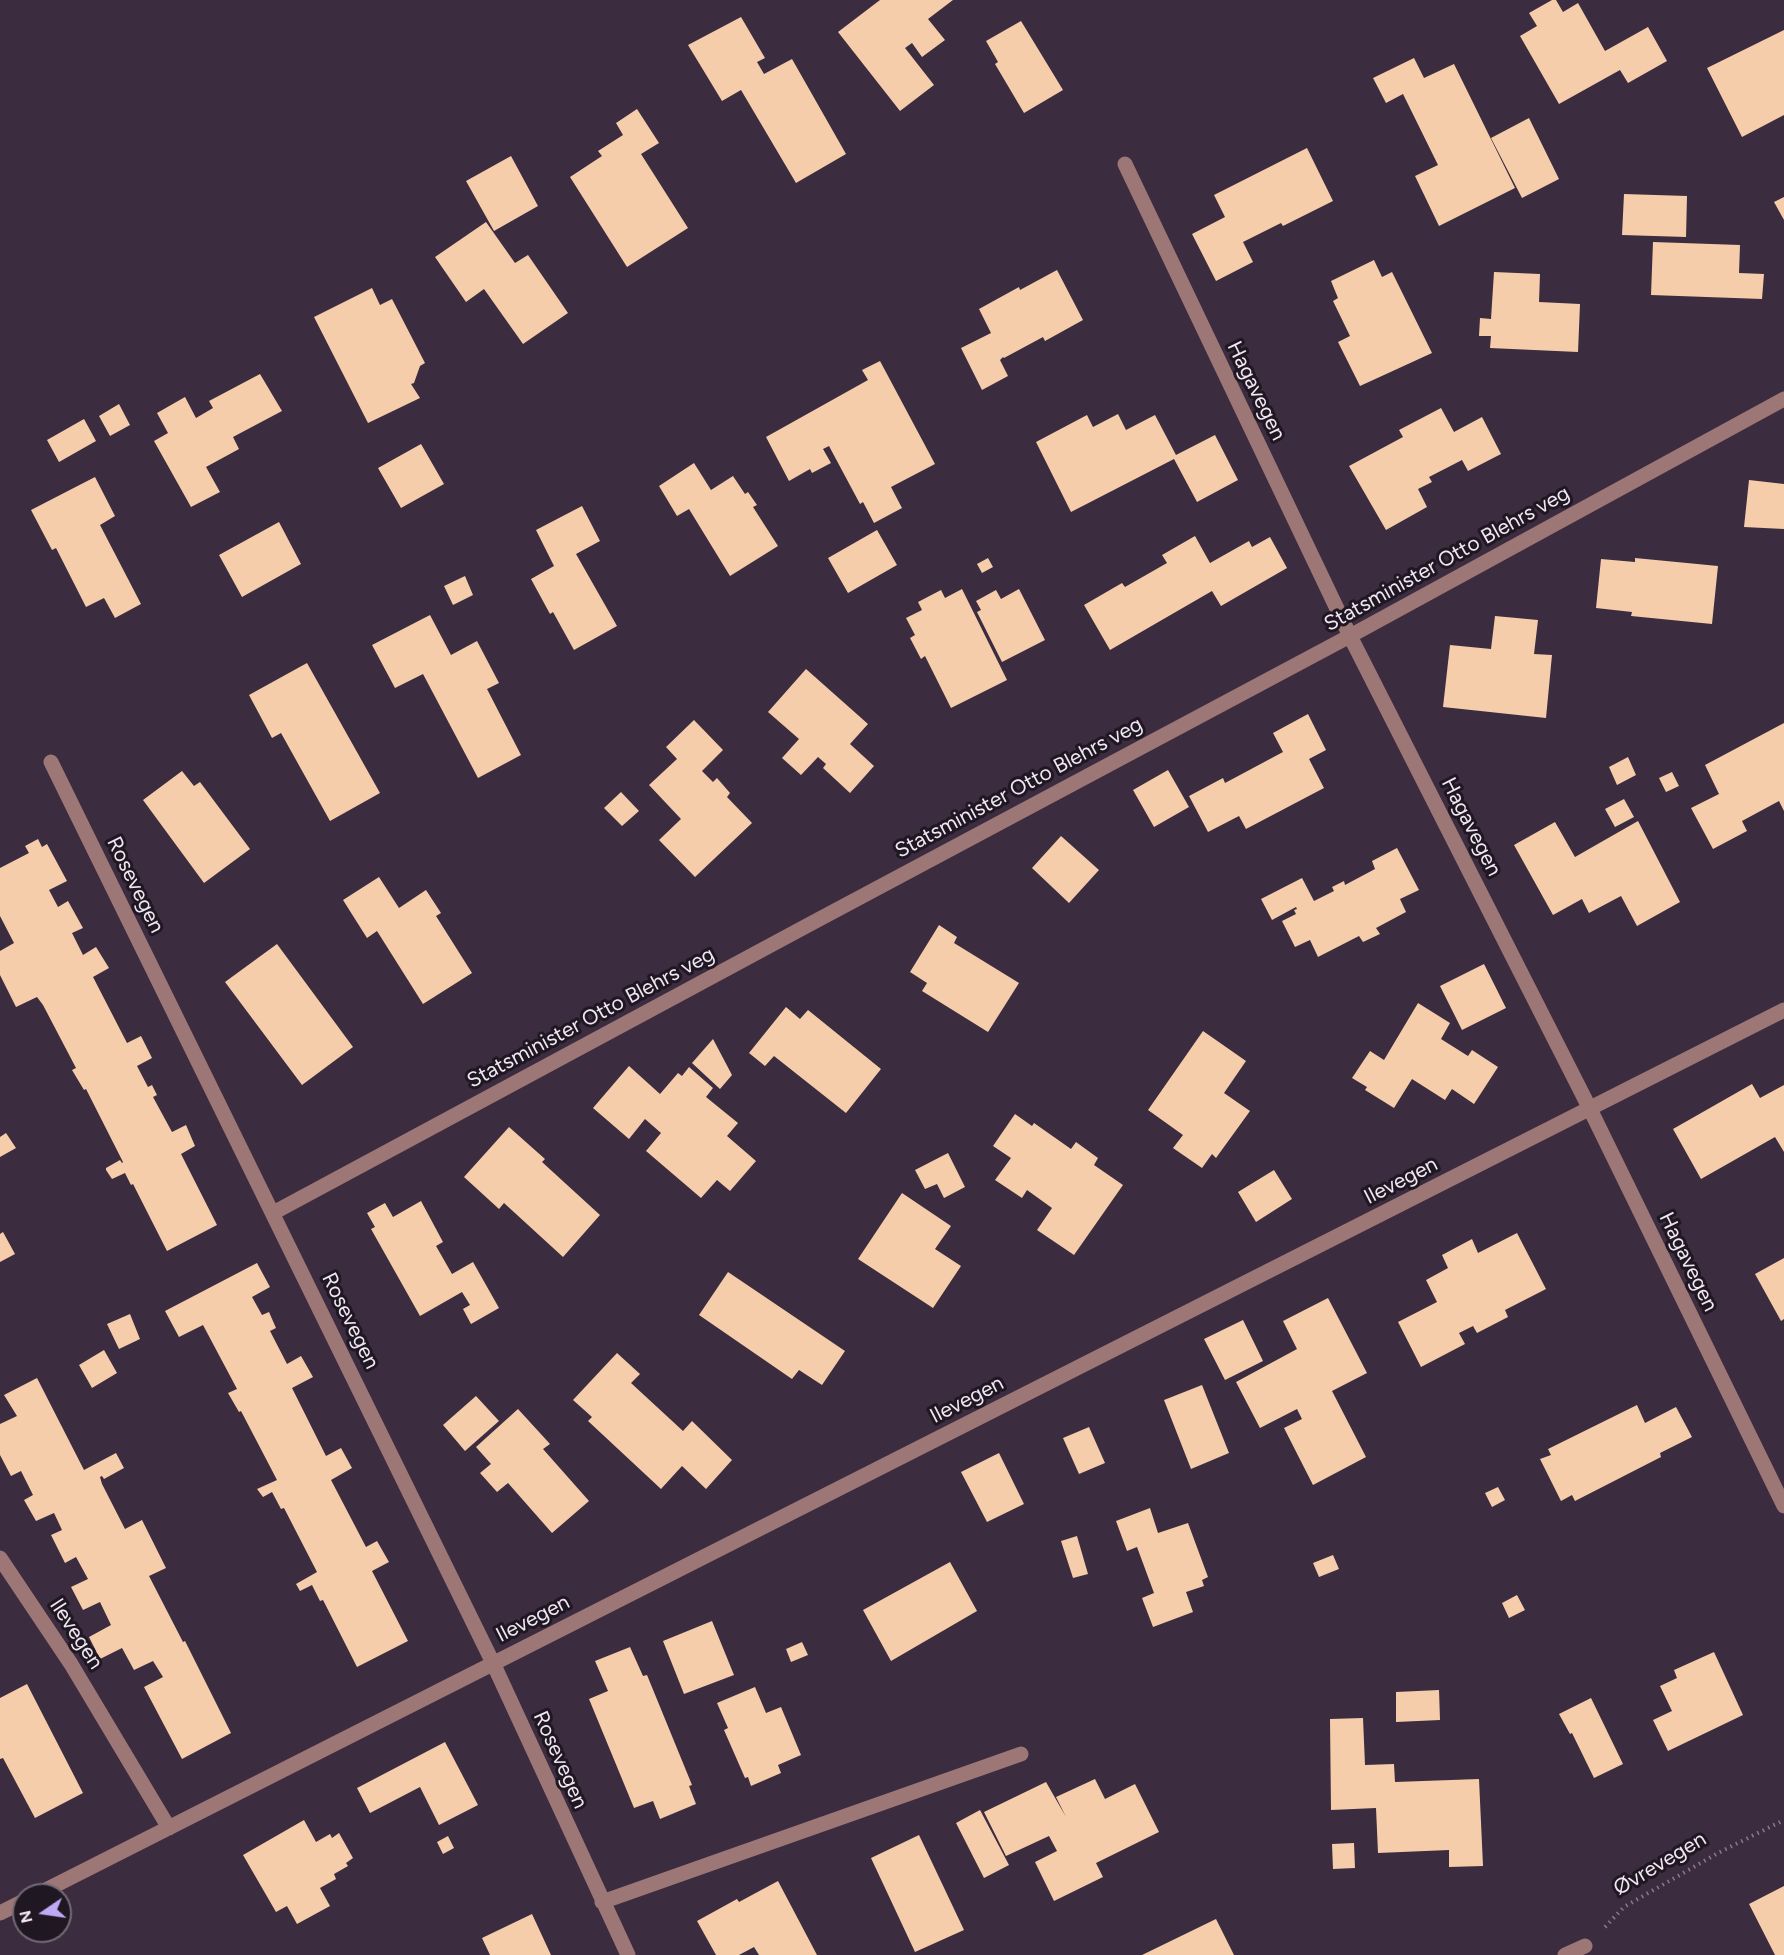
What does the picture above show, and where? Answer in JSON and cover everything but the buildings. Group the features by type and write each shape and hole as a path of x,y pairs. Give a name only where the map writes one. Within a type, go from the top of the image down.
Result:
{"street":[{"name":"Hagavegen","path":"1125,164 1350,636 1590,1108 1784,1506"},
{"name":"Statsminister Otto Blehrs veg","path":"273,1213 1350,636 1784,399"},
{"name":"Rosevegen","path":"51,762 493,1663 628,1955"},
{"name":"Ilevegen","path":"60,1883 1784,1010"},
{"name":"Ilevegen","path":"0,1558 71,1664 169,1828"},
{"path":"602,1902 1021,1755"},
{"path":"1564,1955 1585,1946"}],"path":[{"name":"Øvrevegen","path":"1585,1946 1624,1907 1718,1853 1784,1820"}]}
